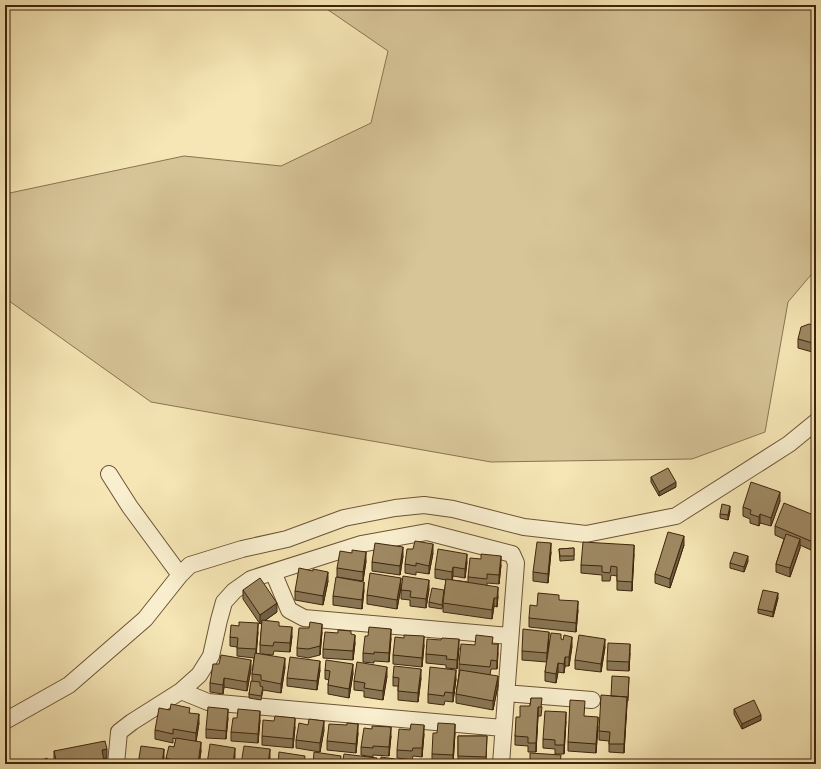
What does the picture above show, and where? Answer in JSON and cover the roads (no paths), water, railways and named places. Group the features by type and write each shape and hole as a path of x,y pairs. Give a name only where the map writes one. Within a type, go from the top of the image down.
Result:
{"street":[{"path":"5,721 69,686 145,619 180,575 190,565 242,549 287,539 344,518 395,508 424,505 452,509 524,528 586,534 676,516 789,444 816,422"},
{"path":"109,474 130,507 180,575"},
{"path":"116,764 119,732 181,691 199,675 211,656 224,602 234,591 251,578 361,544 427,532 512,554 516,563 500,764"},
{"path":"273,572 289,610 304,618 510,636"},
{"path":"181,691 208,702 503,728"},
{"path":"506,693 592,700"}]}
